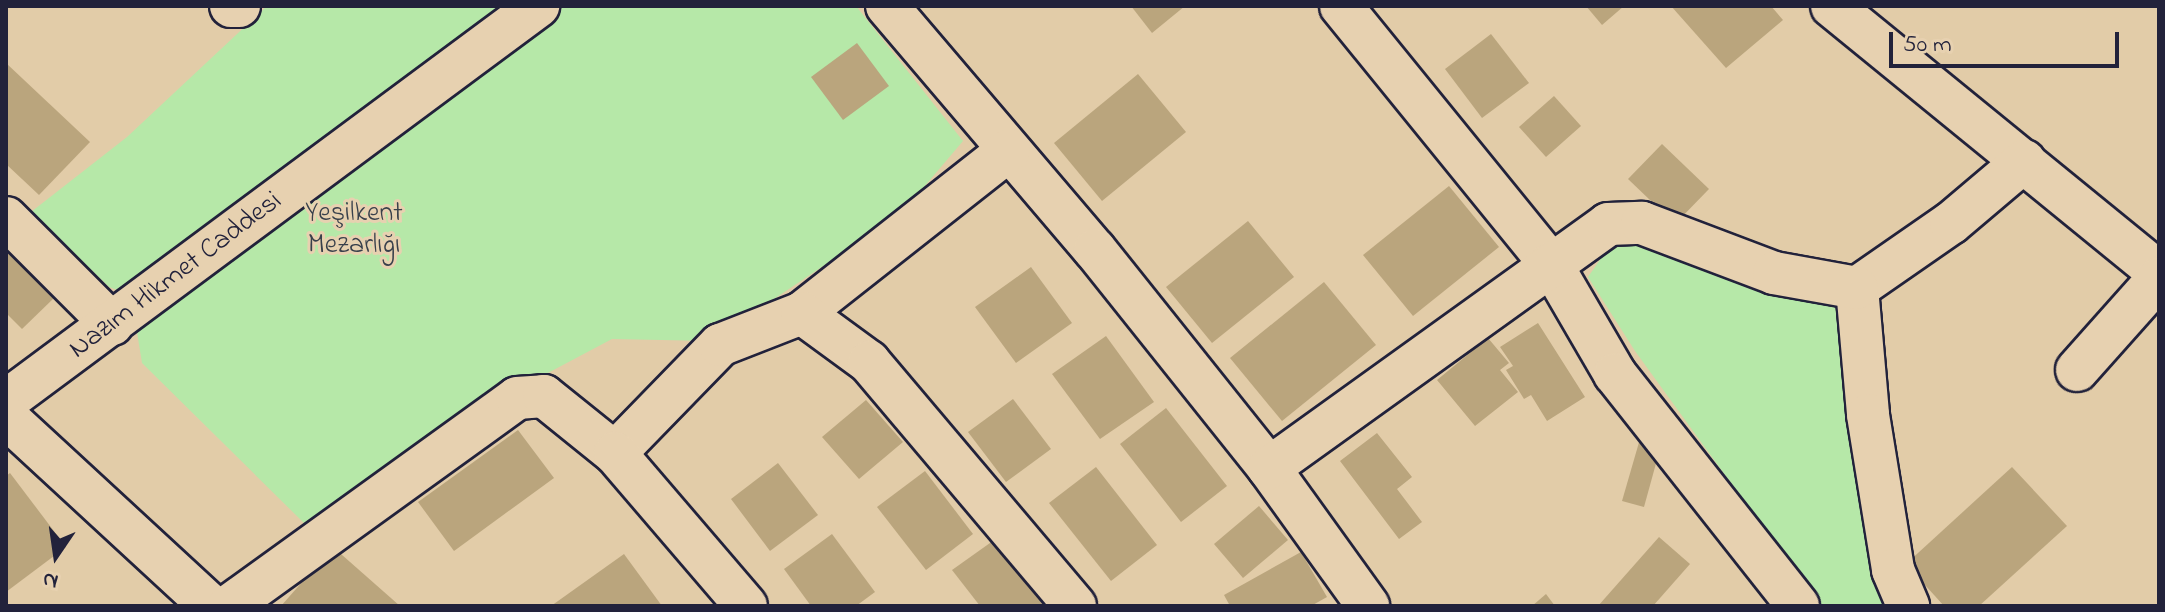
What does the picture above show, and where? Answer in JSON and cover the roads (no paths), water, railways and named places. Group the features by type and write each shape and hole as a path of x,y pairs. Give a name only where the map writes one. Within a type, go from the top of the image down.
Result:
{"street":[{"path":"231,6 239,6"},
{"name":"Nazım Hikmet Caddesi","path":"6,401 538,6"},
{"path":"887,6 1269,468 1368,606"},
{"path":"1341,6 1551,264 1615,374 1798,606"},
{"path":"1832,6 2159,275 2077,370"},
{"path":"615,453 720,345 802,313 1009,150"},
{"path":"1269,468 1608,224 1642,223 1774,273 1857,288 1951,223 2024,161"},
{"path":"6,218 112,324"},
{"path":"1857,288 1868,415 1900,588 1871,606"},
{"path":"802,313 869,362 1075,606"},
{"path":"229,606 517,398 544,396 615,453 746,606"},
{"path":"6,417 211,606"}],"park label":[{"name":"Yeşilkent Mezarlığı","path":"354,230"}]}
